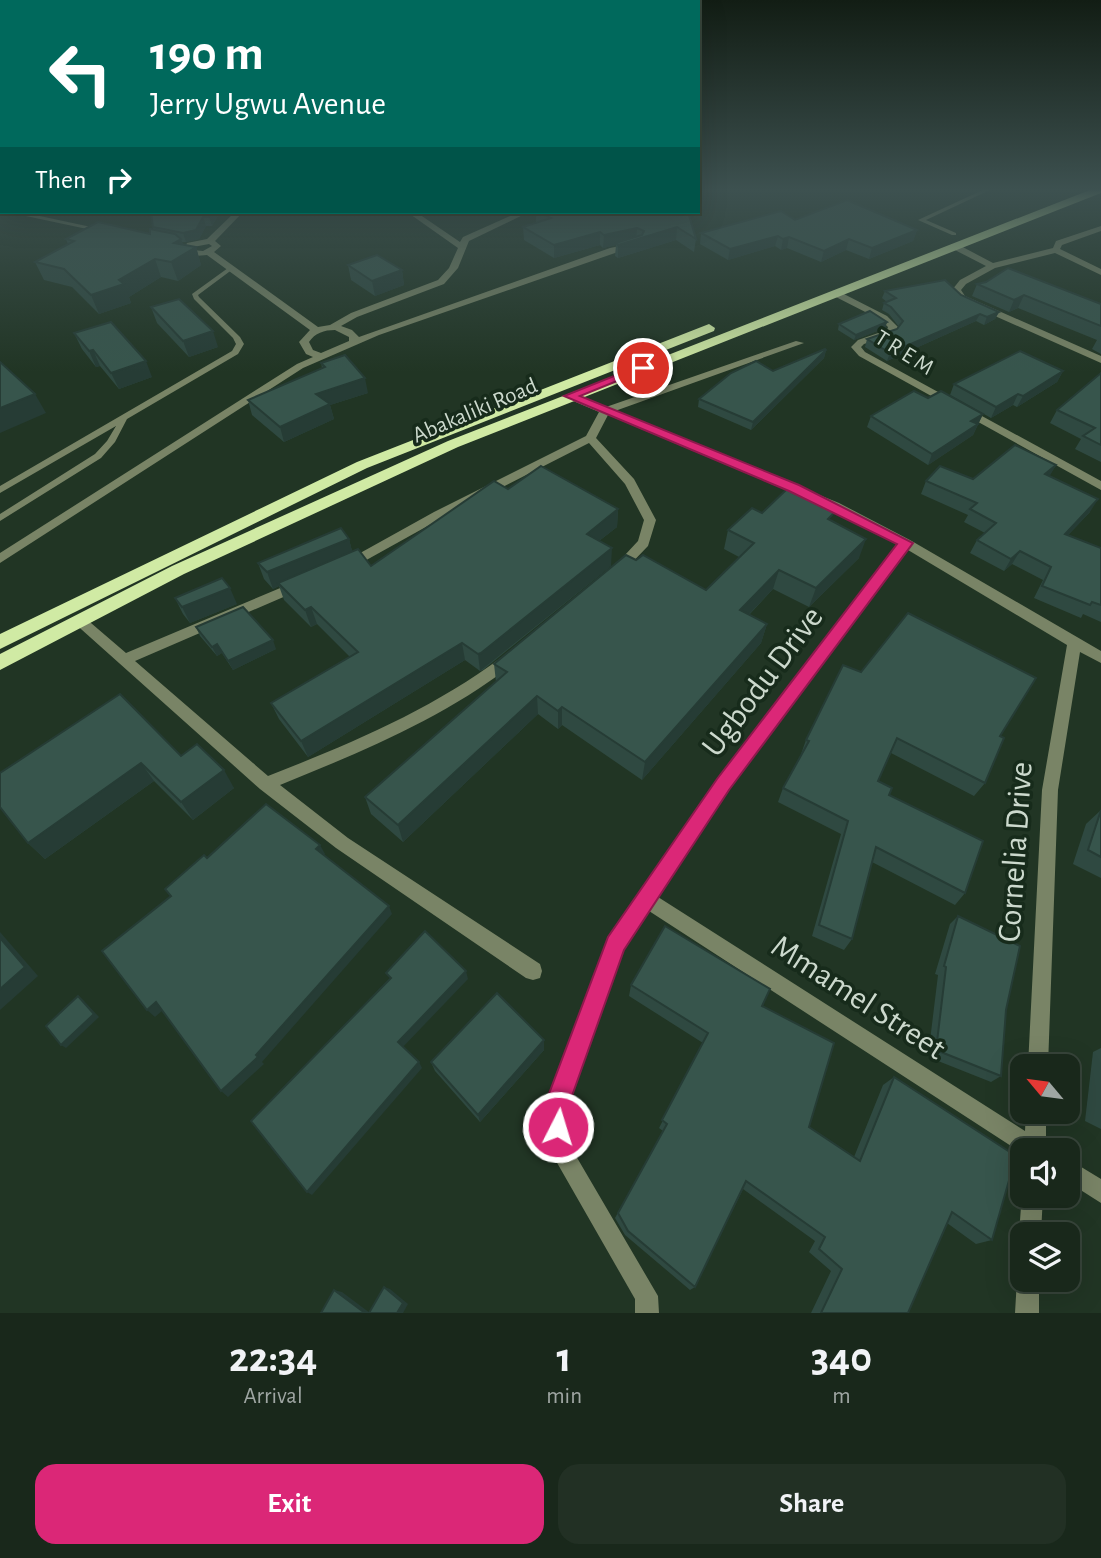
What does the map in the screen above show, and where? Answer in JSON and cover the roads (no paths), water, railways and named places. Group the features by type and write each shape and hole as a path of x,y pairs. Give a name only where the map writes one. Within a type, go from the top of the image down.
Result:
{"highway":[{"name":"Abakaliki Road","path":"0,642 362,465 553,387 929,249"},
{"name":"Abakaliki Road","path":"0,663 178,570 345,492 570,396 835,293 933,249"}],"street":[{"path":"189,249 196,254 212,249"},
{"path":"319,356 309,352 304,342 307,337 354,315 441,282 458,262 461,249"},
{"path":"0,559 319,356 616,249"},
{"path":"968,249 992,266"},
{"path":"1101,272 1056,250 992,266 963,282 956,290 962,298 1101,360"},
{"path":"208,252 317,331"},
{"name":"T R E M","path":"835,293 884,317 893,327 891,332 861,342 856,348 862,354 1101,486"},
{"path":"332,327 348,331 354,336 354,342"},
{"path":"337,569 362,559 438,515 590,438 605,411 799,343"},
{"path":"570,396 786,485 906,543 1101,659"},
{"path":"590,438 629,482 650,520 644,543 601,583"},
{"name":"Ugbodu Drive","path":"647,1313 646,1296 559,1147 556,1107 616,945 723,785 906,543"},
{"path":"124,660 311,580"},
{"path":"79,621 266,784 342,844 533,971"},
{"name":"Cornelia Drive","path":"1039,1054 1050,790 1074,644"},
{"path":"266,784 321,762 420,715 489,676 520,651"},
{"name":"Mmamel Street","path":"647,900 1018,1138"},
{"path":"1080,1178 1101,1192"},
{"path":"1027,1313 1028,1292"}],"lane":[{"path":"0,490 235,352 240,344 236,337 195,294 230,269"},
{"path":"0,517 98,456 111,442 123,419"}]}
